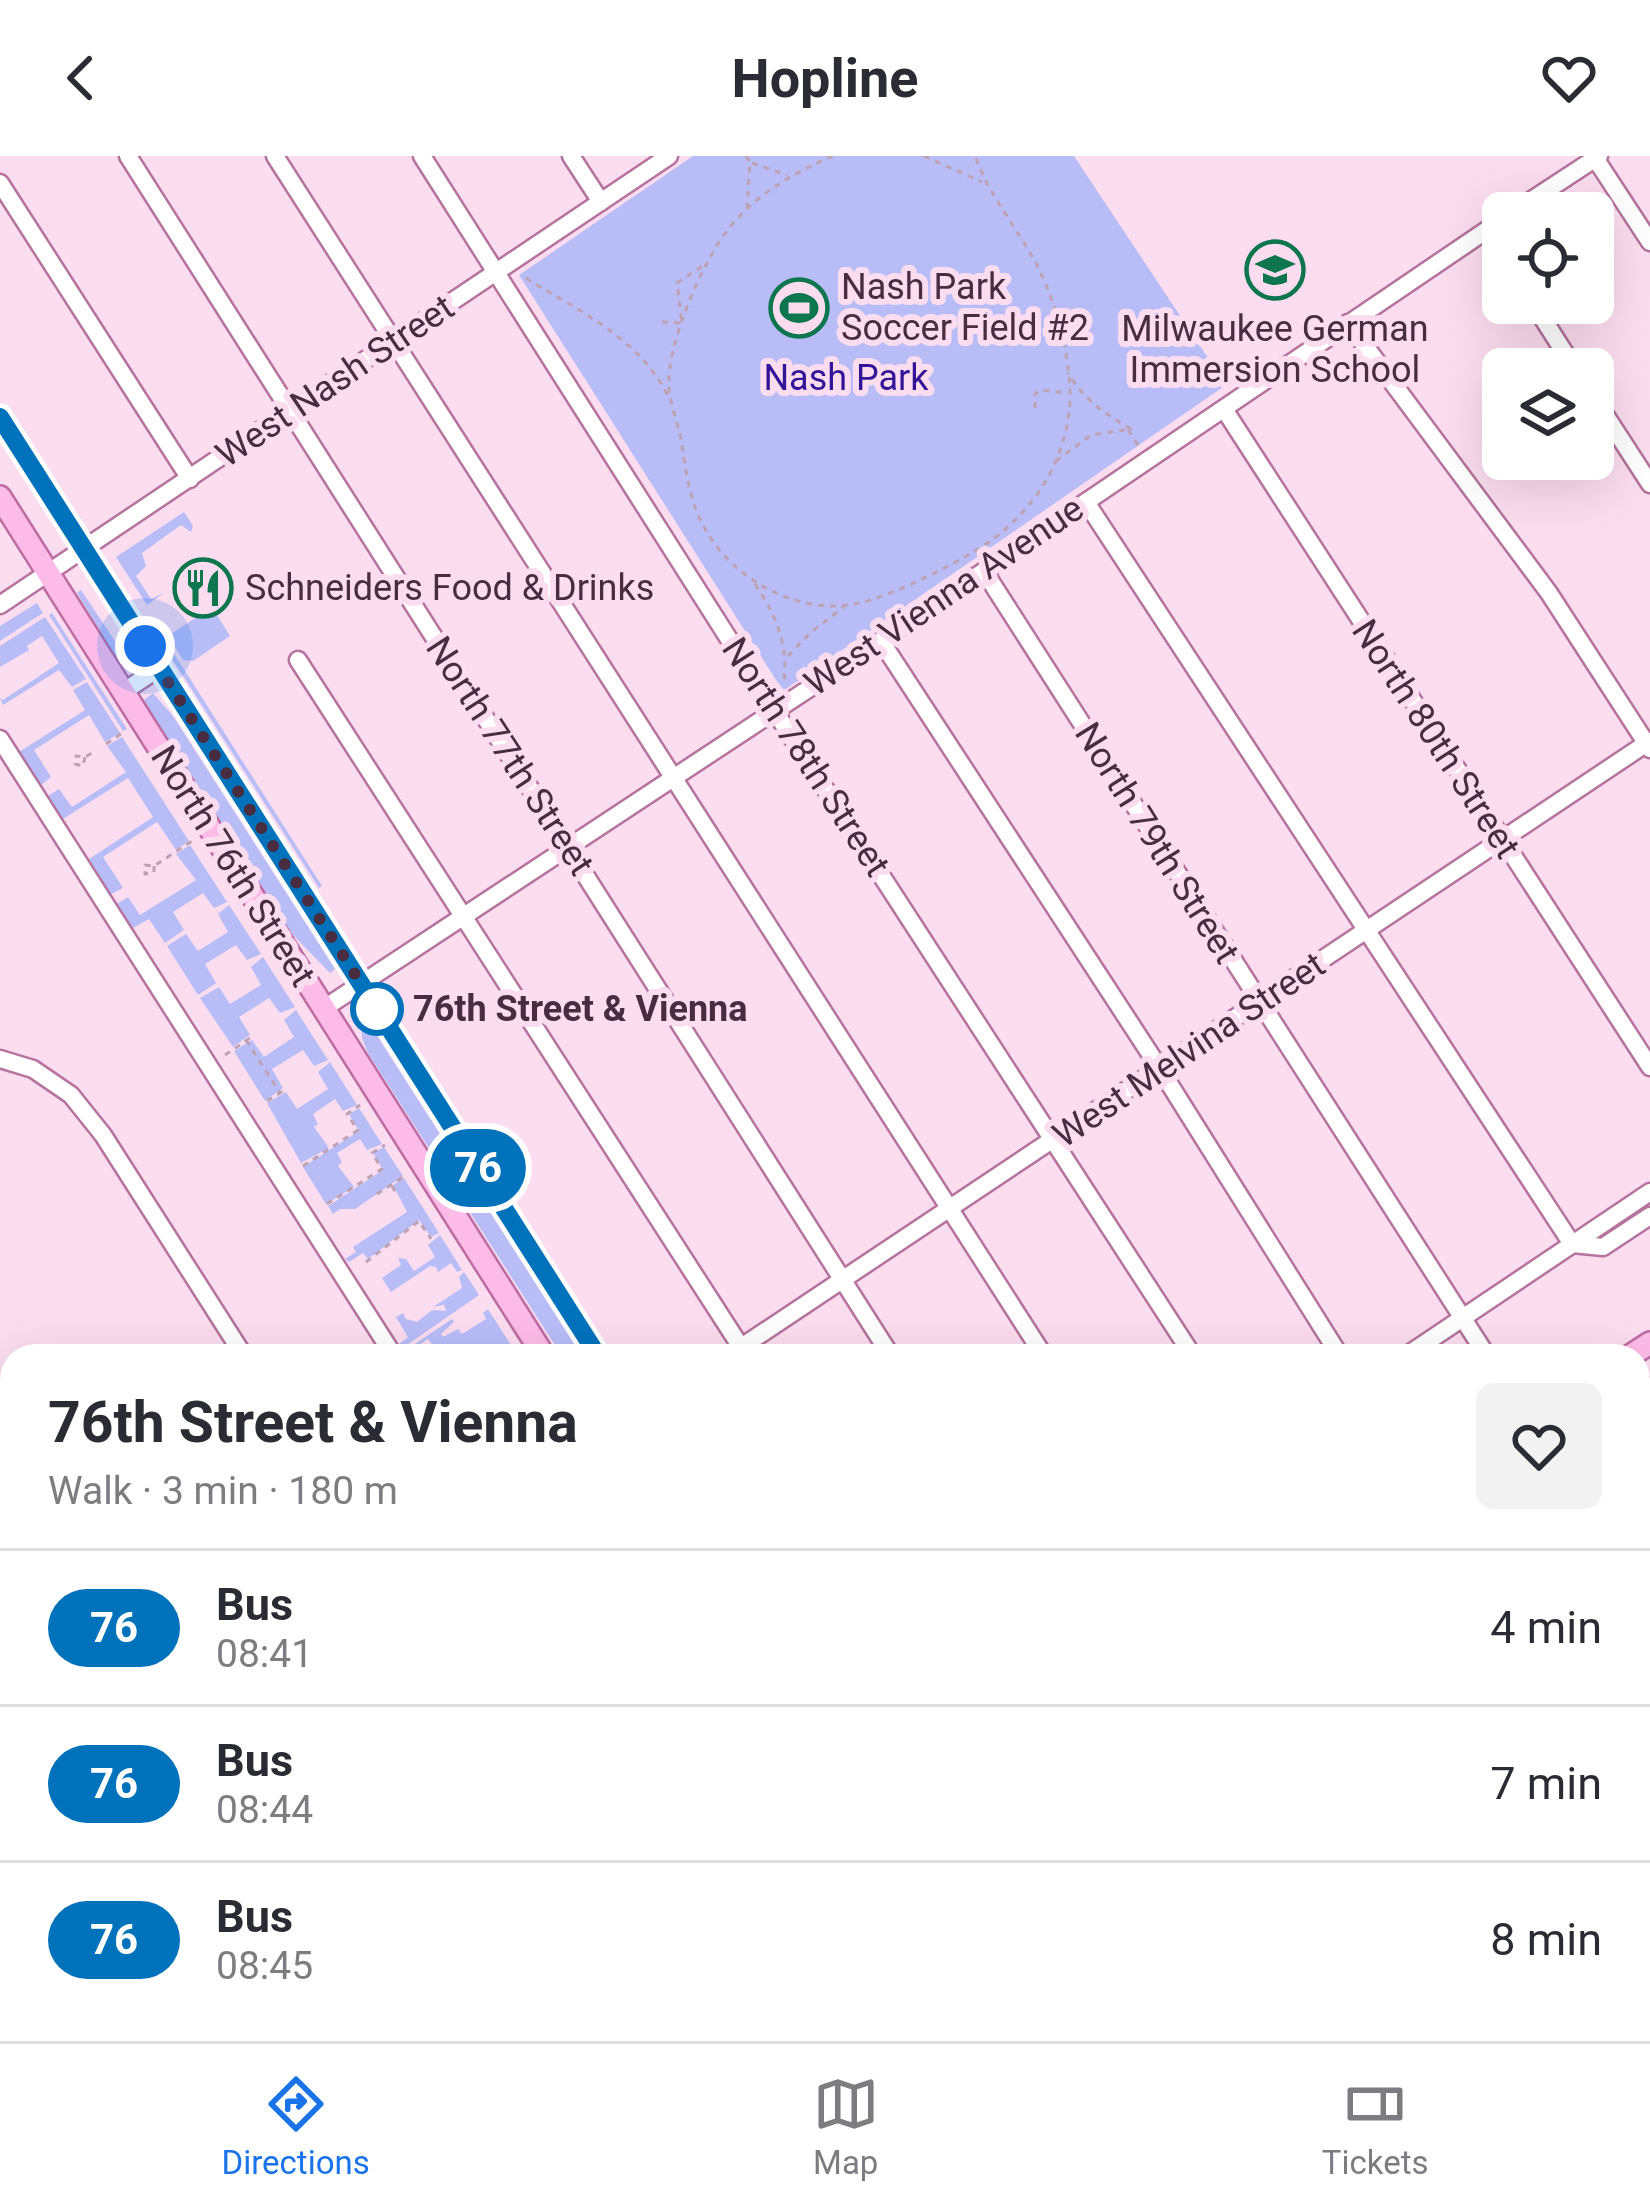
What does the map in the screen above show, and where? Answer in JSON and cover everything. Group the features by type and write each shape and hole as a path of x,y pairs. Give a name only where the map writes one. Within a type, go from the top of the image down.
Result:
{"main road":[{"name":"North 76th Street","path":"4,433 590,1344"},
{"name":"North 76th Street","path":"0,497 536,1344"}],"street":[{"name":"North 77th Street","path":"128,156 883,1344"},
{"path":"274,156 1036,1344"},
{"name":"North 78th Street","path":"422,156 1185,1344"},
{"path":"572,156 601,202"},
{"name":"West Nash Street","path":"0,605 669,156"},
{"path":"1544,192 1597,157 1650,242"},
{"path":"0,183 190,479"},
{"name":"West Vienna Avenue","path":"322,1009 985,571 1482,234"},
{"path":"1348,323 1549,592 1649,745"},
{"name":"North 80th Street","path":"1224,409 1650,1067"},
{"path":"1614,428 1650,484"},
{"path":"1086,502 1572,1244"},
{"name":"North 79th Street","path":"985,571 1479,1344"},
{"path":"881,640 1332,1344"},
{"path":"298,660 464,914 732,1344"},
{"path":"123,692 159,668"},
{"path":"0,739 6,763 208,1065 386,1344"},
{"name":"West Melvina Street","path":"751,1344 1649,745"},
{"path":"0,1058 33,1069 71,1095 104,1135 236,1344"},
{"path":"1424,1344 1650,1192"},
{"path":"1572,1244 1603,1247 1650,1216"}],"path":[{"path":"746,156 750,162 787,175"},
{"path":"833,156 787,175 727,230 705,262 682,323 668,384 696,510 719,550 761,586 798,600 847,605"},
{"path":"924,156 986,184"},
{"path":"787,657 847,605 950,567 998,536 1038,495 1056,461 1070,393 1049,294 1037,265 986,184 976,156"},
{"path":"747,209 750,162"},
{"path":"682,323 675,281 705,262"},
{"path":"526,278 638,350 656,371 672,405"},
{"path":"662,322 682,323"},
{"path":"1056,461 1091,435 1131,429 1080,393 1067,371"},
{"path":"1035,408 1035,394 1040,390 1070,393"},
{"path":"750,578 768,603 787,657 784,682"},
{"path":"106,744 122,733"},
{"path":"67,769 75,764 76,756 85,758 94,751"},
{"path":"137,877 145,865 154,866 192,842"},
{"path":"208,1065 248,1039 282,1092 267,1101"},
{"path":"303,1166 358,1130 347,1114 360,1105"},
{"path":"325,1138 331,1148"},
{"path":"328,1204 382,1169 372,1153 385,1144"},
{"path":"376,1194 405,1176"},
{"path":"349,1177 355,1186"},
{"path":"391,1184 398,1196"},
{"path":"366,1262 419,1222 430,1240 441,1232"}],"green space":[{"name":"Nash Park","path":"693,156 1074,156 1226,385 783,691 519,275"},
{"path":"184,512 193,526 191,532 181,525 142,553 146,566 136,576 151,599 165,592 147,605 116,557"},
{"path":"81,590 129,662 121,666 77,593"},
{"path":"37,603 43,613 0,641 0,626"},
{"path":"212,607 230,636 193,661 183,660 168,636"},
{"path":"52,613 127,729 123,731 49,615"},
{"path":"45,617 86,679 72,687 59,670 3,705 0,698 59,663 42,636 0,667 0,646"},
{"path":"152,619 322,886 319,888 149,623"},
{"path":"87,682 120,733 105,742 89,715 34,750 51,777 41,785 19,752 85,710 73,690"},
{"path":"153,693 173,716 335,969 330,973 292,934 148,708 144,700"},
{"path":"122,737 189,841 176,850 157,822 103,857 123,888 111,894 89,859 153,817 128,778 63,819 48,796 59,789 72,807 126,772 107,746"},
{"path":"190,845 227,902 214,908 203,893 173,912 184,930 165,943 149,919 133,928 117,904 128,897 140,915 196,880 176,854"},
{"path":"229,905 261,954 247,960 236,945 205,964 216,983 198,995 167,946 186,934 198,951 228,932 218,914"},
{"path":"263,957 295,1007 280,1013 269,998 239,1017 250,1035 233,1047 200,998 219,987 230,1004 261,985 251,967"},
{"path":"296,1010 328,1060 314,1066 303,1050 272,1069 283,1088 265,1101 234,1051 252,1040 264,1057 294,1037 284,1020"},
{"path":"365,1017 574,1344 554,1344 368,1053 361,1019"},
{"path":"330,1062 357,1105 343,1111 335,1099 313,1114 318,1124 314,1127 329,1148 301,1163 267,1103 286,1092 297,1109 328,1089 318,1072"},
{"path":"359,1108 382,1144 367,1150 360,1139 337,1153 342,1162 338,1166 354,1187 326,1204 303,1167 359,1131 349,1114"},
{"path":"384,1147 403,1176 355,1209 333,1214 328,1206 383,1170 373,1153"},
{"path":"404,1178 439,1233 431,1237 419,1220 368,1259 363,1253 349,1262 345,1259 356,1252 353,1247 407,1212 393,1185"},
{"path":"440,1235 462,1270 457,1272 451,1263 438,1272 430,1266 391,1292 382,1278 401,1265 398,1258 406,1259 414,1271 435,1257 428,1245"},
{"path":"464,1272 479,1295 408,1344 399,1344 408,1337 396,1317 403,1313 417,1322 432,1310 446,1311 444,1305 433,1307 462,1288 459,1277"},
{"path":"488,1309 510,1344 432,1344 428,1339 415,1344 452,1319 443,1337 458,1329 462,1334 486,1319 483,1313"}],"bus line":[{"name":"76","path":"0,417 590,1344"}],"place":[{"name":"Milwaukee German Immersion School","path":"1275,270"},
{"name":"Nash Park Soccer Field #2","path":"799,308"},
{"name":"Schneiders Food & Drinks","path":"203,588"},
{"name":"76th Street & Vienna","path":"377,1009"}],"route":[{"path":"145,646 385,1021 377,1009"}]}
